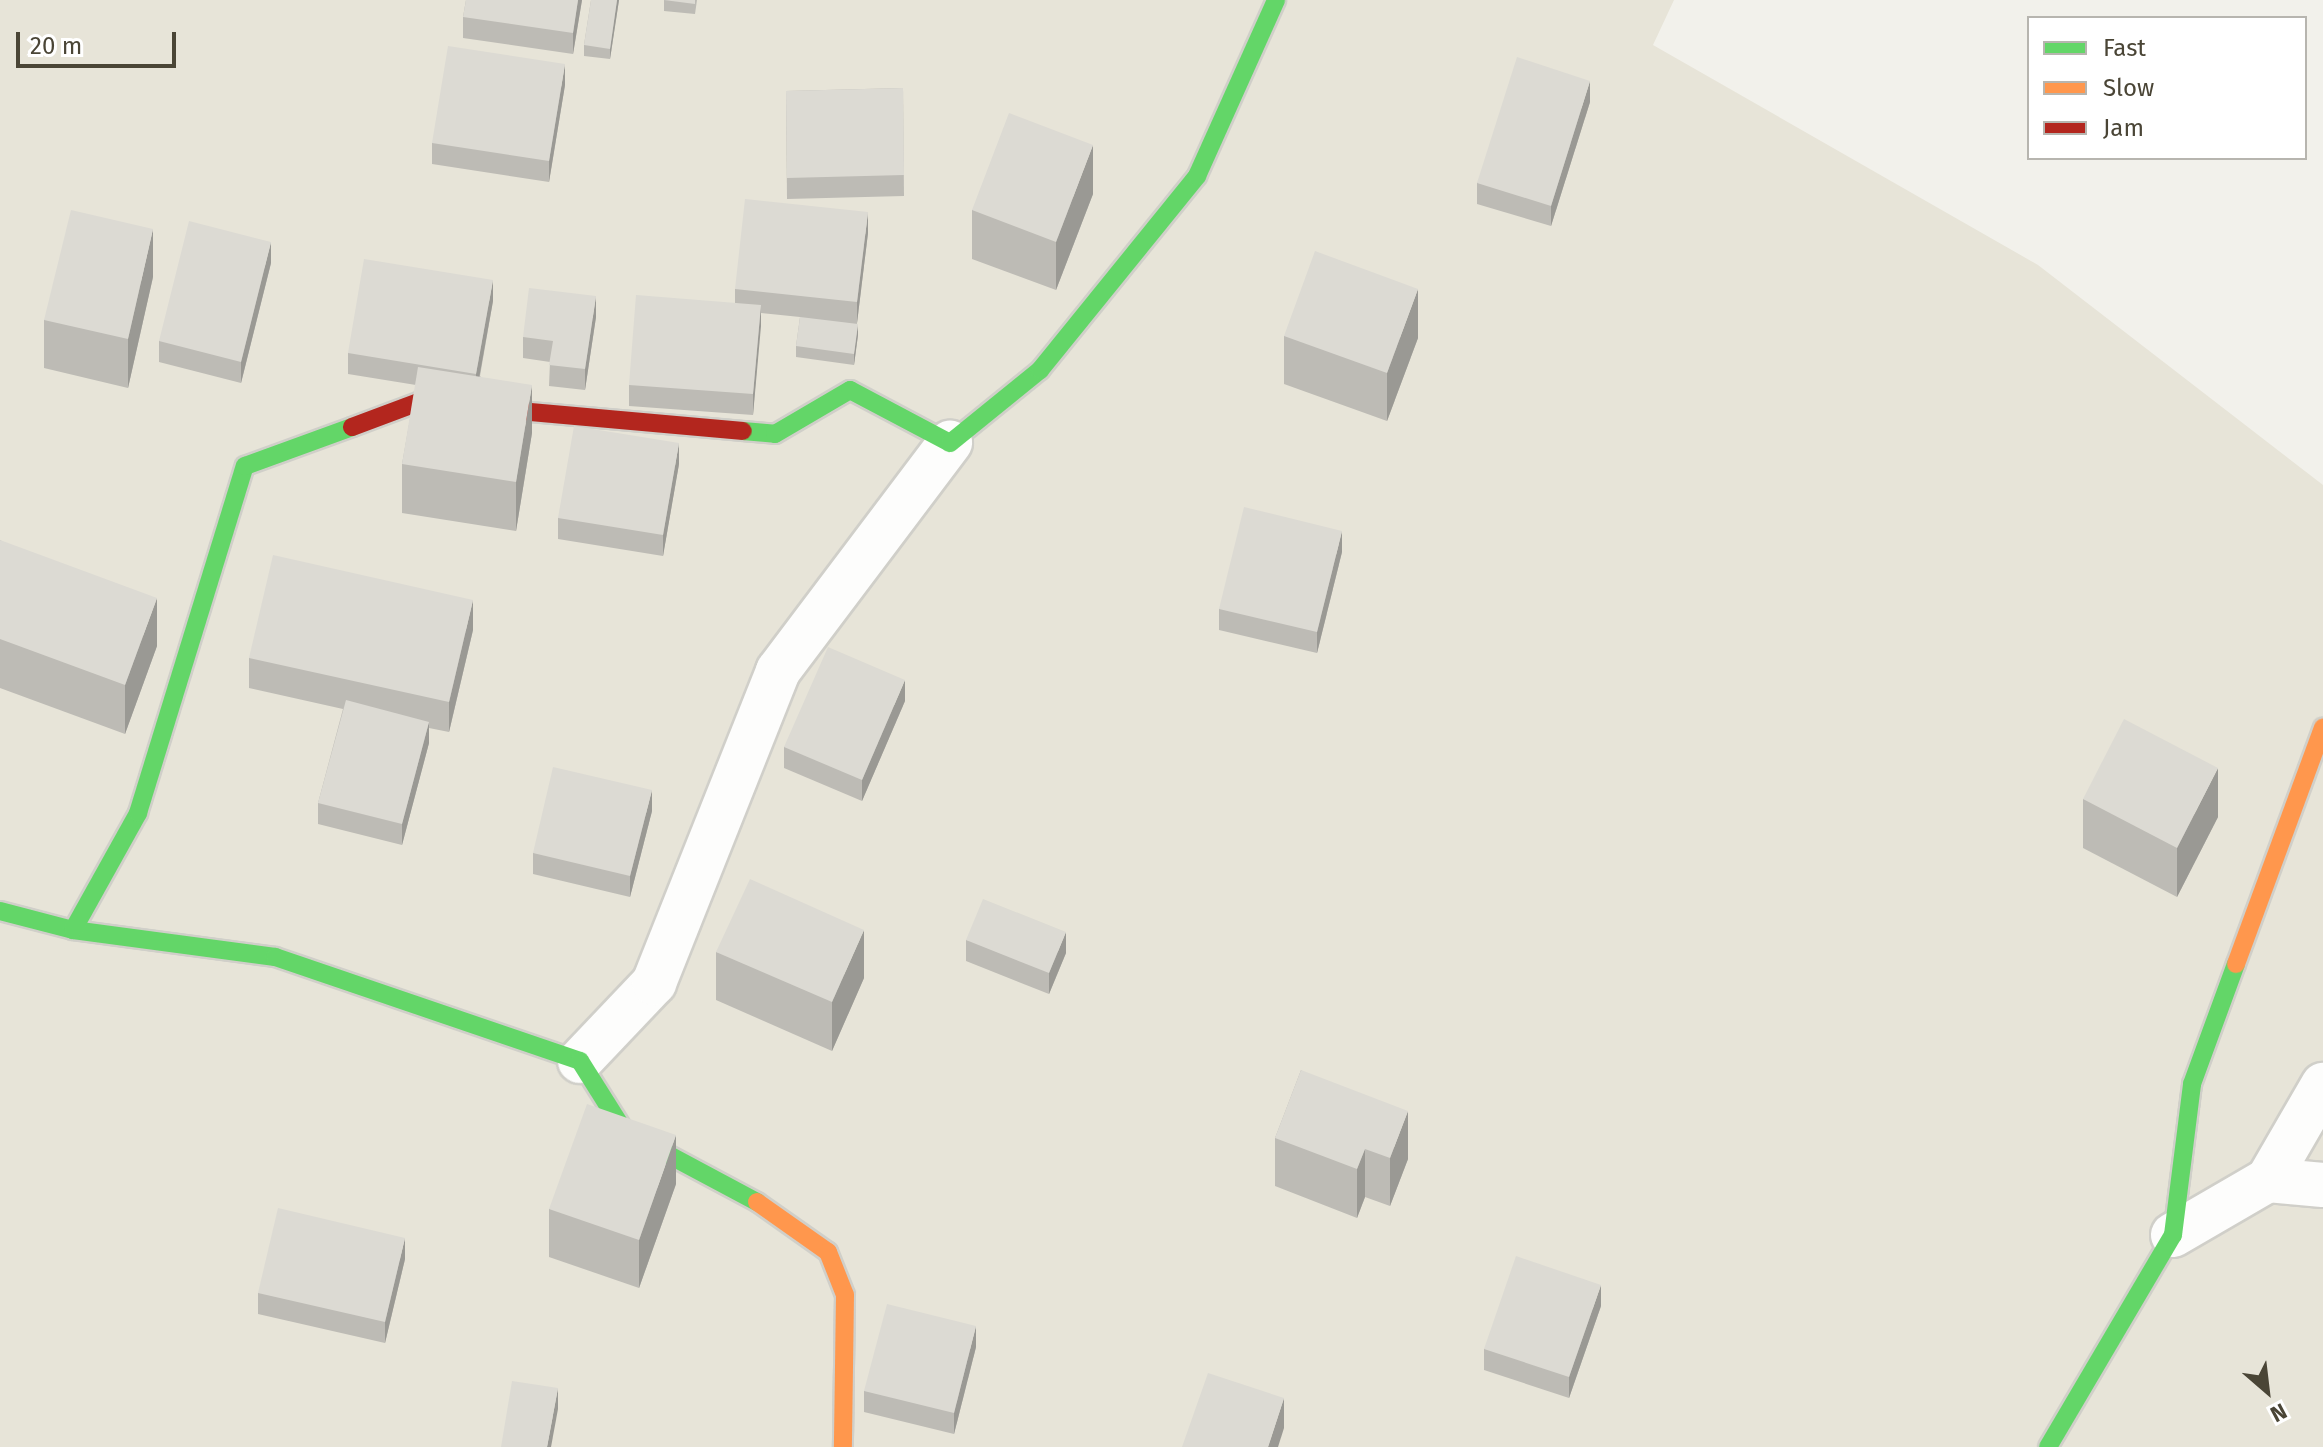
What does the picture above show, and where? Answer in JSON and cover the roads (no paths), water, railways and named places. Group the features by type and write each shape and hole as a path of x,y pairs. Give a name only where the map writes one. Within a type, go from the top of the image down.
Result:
{"street":[{"path":"580,1061 654,983 778,671 950,443 1040,370 1197,176 1276,0"},
{"path":"73,930 138,813 245,466 419,402 775,434 850,390 950,443"},
{"path":"2048,1447 2173,1235 2192,1084 2323,727"},
{"path":"0,911 73,930 275,957 580,1061 624,1131 720,1177 828,1252 845,1295 843,1447"},
{"path":"2173,1235 2268,1180 2323,1085"},
{"path":"2268,1180 2323,1185"}]}
